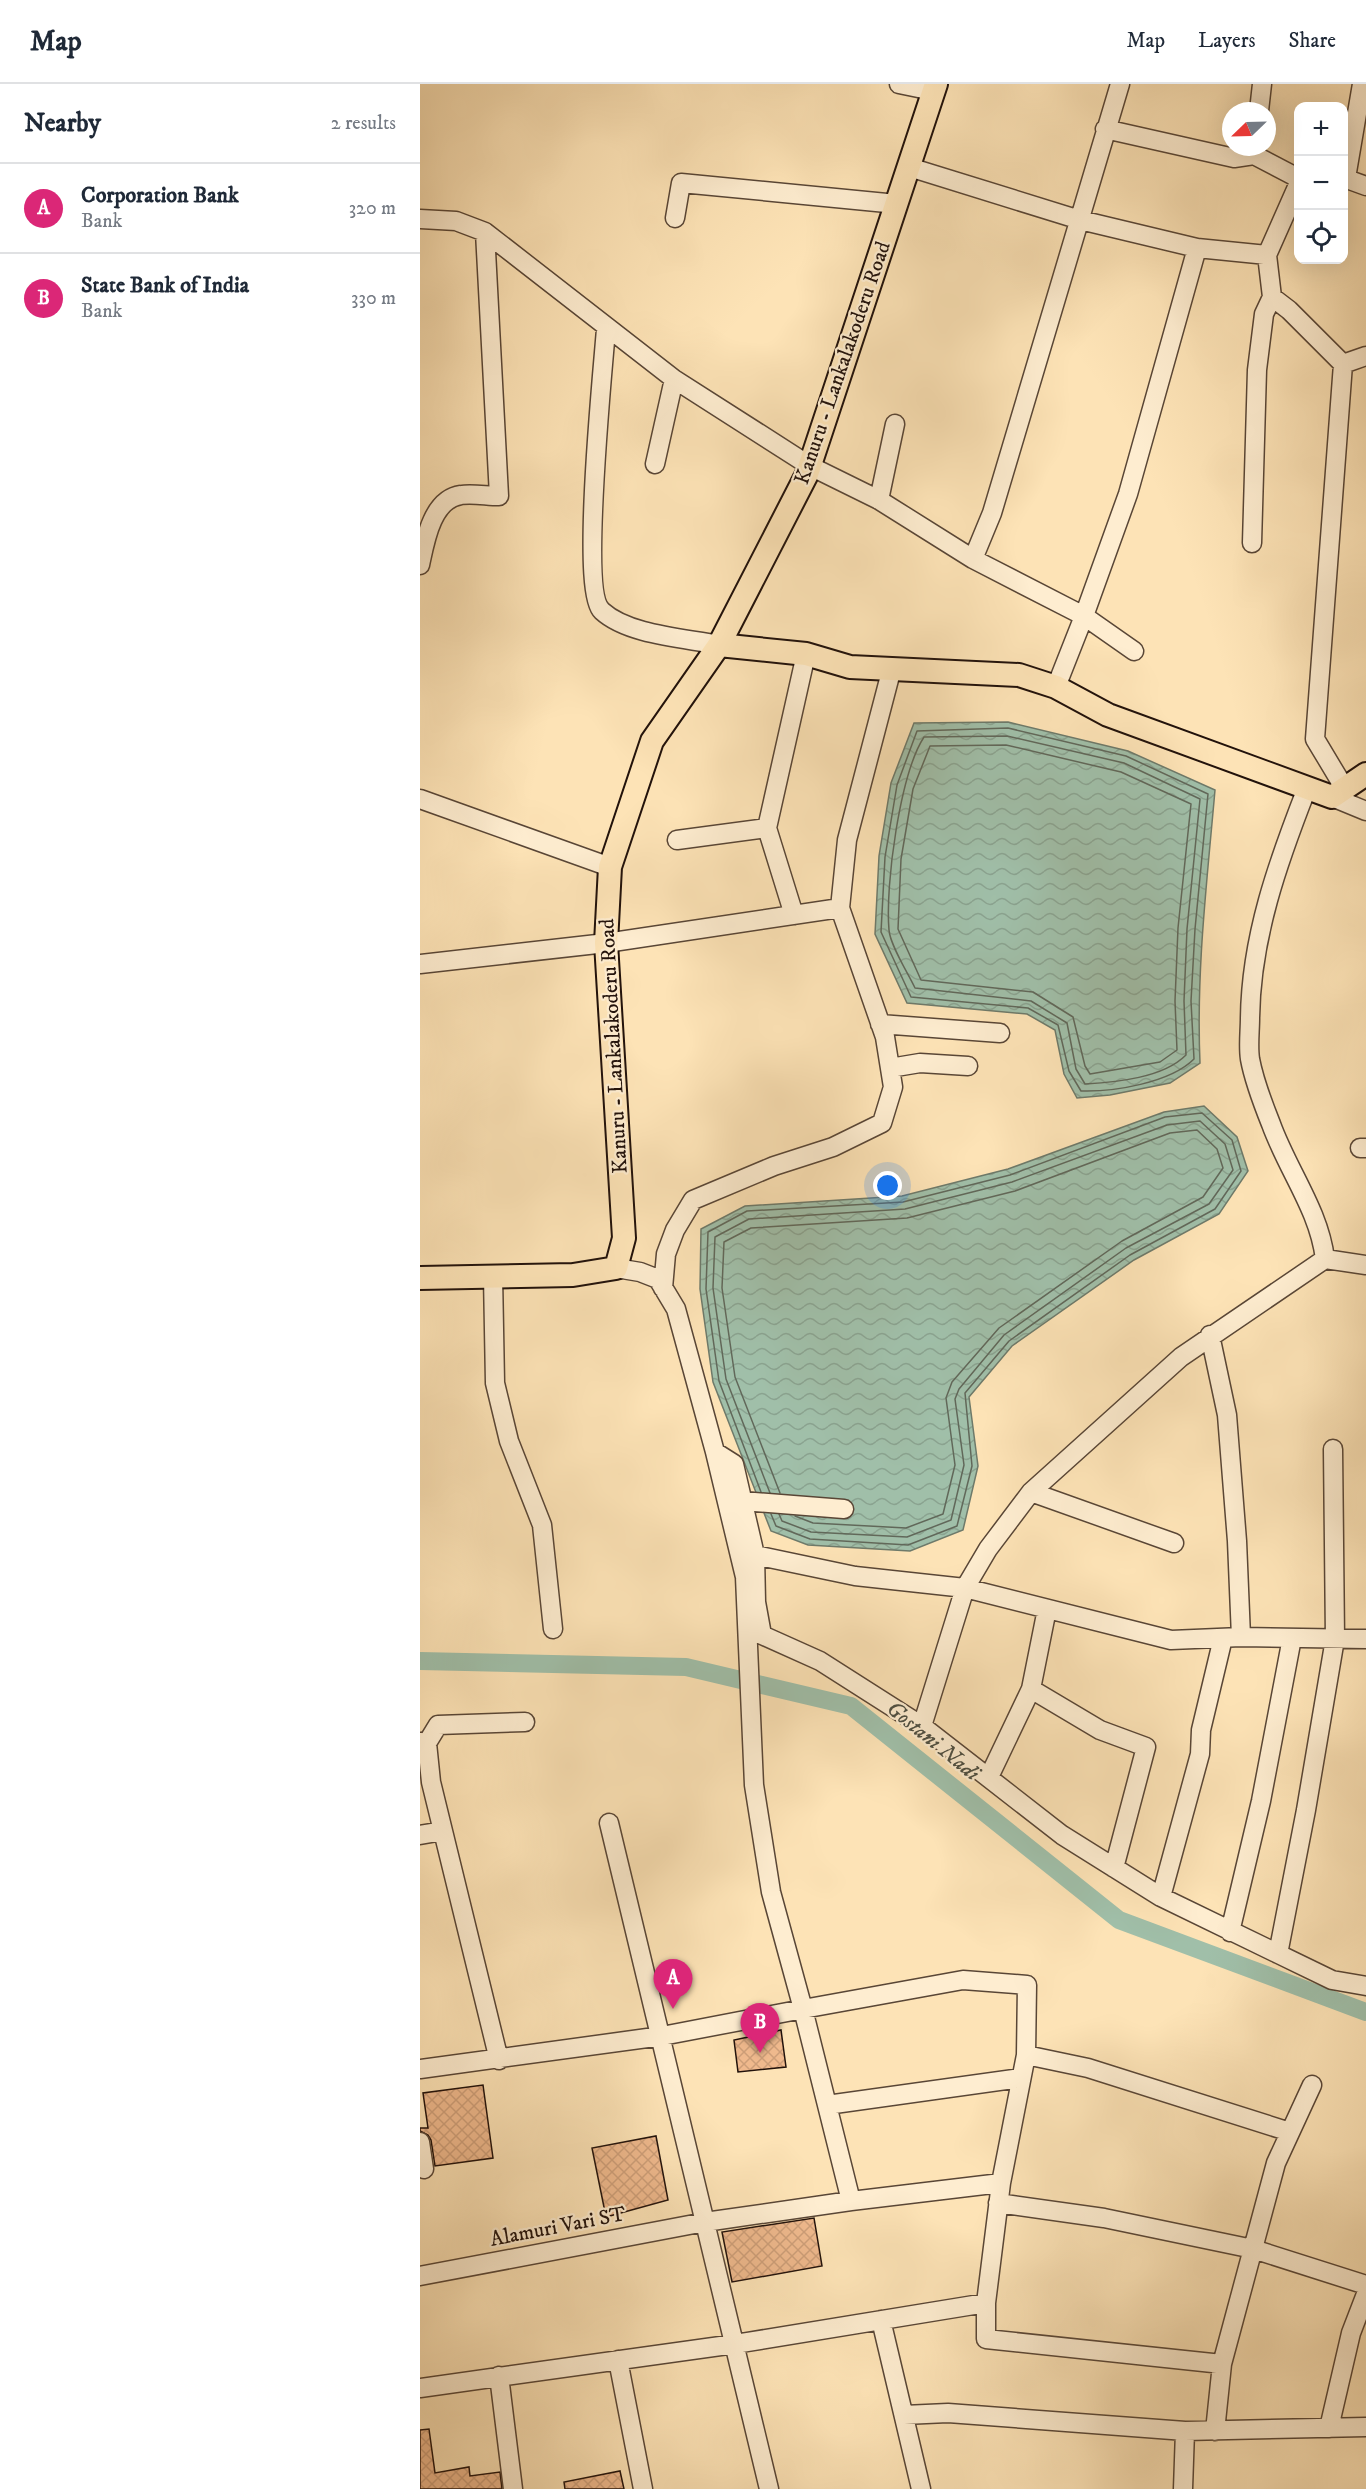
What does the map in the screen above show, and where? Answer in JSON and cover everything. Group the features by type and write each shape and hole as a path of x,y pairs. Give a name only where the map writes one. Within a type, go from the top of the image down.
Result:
{"main road":[{"name":"Kanuru - Lankalakoderu Road","path":"616,1268 624,1238 606,943 610,867 652,741 719,645 810,466 935,88"},
{"path":"719,645 806,654 850,667 1019,675 1056,687 1108,715 1307,788 1338,793 1366,774"},
{"path":"420,1278 594,1273 616,1268"}],"street":[{"path":"899,84 935,88"},
{"path":"973,559 992,513 1120,84"},
{"path":"1260,102 1262,84"},
{"path":"1348,161 1362,84"},
{"path":"1105,129 1222,155"},
{"path":"1225,156 1234,158 1240,156"},
{"path":"1263,156 1294,175"},
{"path":"909,167 1080,220 1197,248 1267,255"},
{"path":"1348,179 1366,186"},
{"path":"675,218 681,183 897,204"},
{"path":"1252,543 1257,369 1264,314 1272,297 1267,255 1294,196"},
{"path":"420,219 456,221 485,232 606,329 674,379 810,466 879,500 973,559 1084,616 1134,651"},
{"path":"420,565 427,536 438,510 448,499 461,495 499,496 485,232"},
{"path":"1056,687 1128,494 1197,248"},
{"path":"1272,297 1289,310 1343,364 1315,739 1338,793 1366,811"},
{"path":"606,329 592,546 594,593 599,609 619,624 719,645"},
{"path":"1343,364 1366,356"},
{"path":"655,464 674,379"},
{"path":"879,500 895,424"},
{"path":"794,915 767,828 806,654"},
{"path":"663,1288 666,1254 675,1230 693,1200 774,1167 833,1147 882,1123 893,1087 890,1068 880,1024 840,908 847,840 892,668"},
{"path":"1307,788 1280,859 1256,947 1251,1003 1250,1058 1282,1154 1305,1194 1322,1236 1325,1259"},
{"path":"420,799 610,867"},
{"path":"677,840 767,828"},
{"path":"420,964 606,943 840,908"},
{"path":"880,1024 1000,1033"},
{"path":"890,1068 920,1063 968,1066"},
{"path":"922,1726 965,1588 988,1549 1031,1492 1181,1357 1210,1335 1325,1259 1366,1265"},
{"path":"616,1268 640,1272 658,1279 676,1309 715,1452 745,1577 751,1762 771,1892 851,2201"},
{"path":"493,1276 495,1383 509,1441 542,1525 553,1629"},
{"path":"1161,1897 1200,1754 1201,1730 1232,1638 1237,1541 1227,1415 1210,1335"},
{"path":"1278,1954 1306,1810 1335,1639 1333,1449"},
{"path":"715,1452 734,1464 755,1555 756,1602 762,1635 820,1661 922,1726 1062,1835 1161,1897 1332,1980 1366,1986"},
{"path":"1031,1492 1174,1543"},
{"path":"742,1501 844,1509"},
{"path":"755,1555 855,1576 965,1588 1171,1641 1232,1638 1366,1639"},
{"path":"989,1777 1030,1689 1047,1609"},
{"path":"1230,1932 1261,1801 1292,1638"},
{"path":"1030,1689 1100,1730 1146,1747 1114,1868"},
{"path":"499,2060 431,1782 424,1742 438,1725 525,1722"},
{"path":"609,1823 769,2489"},
{"path":"420,1835 443,1831"},
{"path":"420,2069 662,2036 963,1980 1027,1985 1026,2055 998,2203 986,2303 986,2339 1222,2364"},
{"path":"1026,2055 1088,2068 1290,2132"},
{"path":"827,2105 1022,2078"},
{"path":"1215,2431 1222,2364 1276,2163 1312,2085"},
{"path":"420,2142 424,2169"},
{"name":"Alamuri Vari ST","path":"420,2276 705,2222 1001,2183"},
{"path":"998,2203 1104,2218 1253,2249 1366,2285"},
{"path":"1329,2428 1350,2333 1366,2295"},
{"path":"420,2388 735,2344 986,2303"},
{"path":"881,2320 921,2489"},
{"path":"618,2360 643,2489"},
{"path":"499,2376 513,2489"},
{"path":"904,2415 948,2413 1185,2431 1366,2427"},
{"path":"1183,2489 1185,2431"}],"water":[{"path":"1008,722 1128,751 1215,790 1201,960 1200,1063 1170,1083 1110,1095 1077,1098 1064,1074 1055,1030 1027,1014 907,1003 875,934 879,856 891,783 914,723"},
{"path":"1204,1106 1237,1137 1248,1171 1219,1214 1134,1260 1012,1346 969,1397 978,1466 963,1530 910,1551 808,1545 771,1531 713,1382 700,1289 701,1229 745,1206 902,1196 1008,1169 1164,1112"}],"building":[{"path":"781,2030 786,2067 738,2072 734,2040"},
{"path":"483,2085 493,2158 435,2166 431,2140 428,2135 420,2131 420,2128 428,2128 423,2093"},
{"path":"656,2136 668,2200 606,2217 592,2148"},
{"path":"814,2218 822,2266 732,2282 722,2232"},
{"path":"429,2429 435,2473 469,2467 470,2476 500,2472 502,2489 420,2489 420,2430"},
{"path":"620,2471 624,2489 565,2489 564,2482"}],"waterway":[{"name":"Gostani Nadi","path":"420,1661 686,1667 851,1706 1119,1920 1366,2012"}],"place":[{"name":"Corporation Bank","path":"673,2009"},
{"name":"State Bank of India","path":"760,2053"}]}
